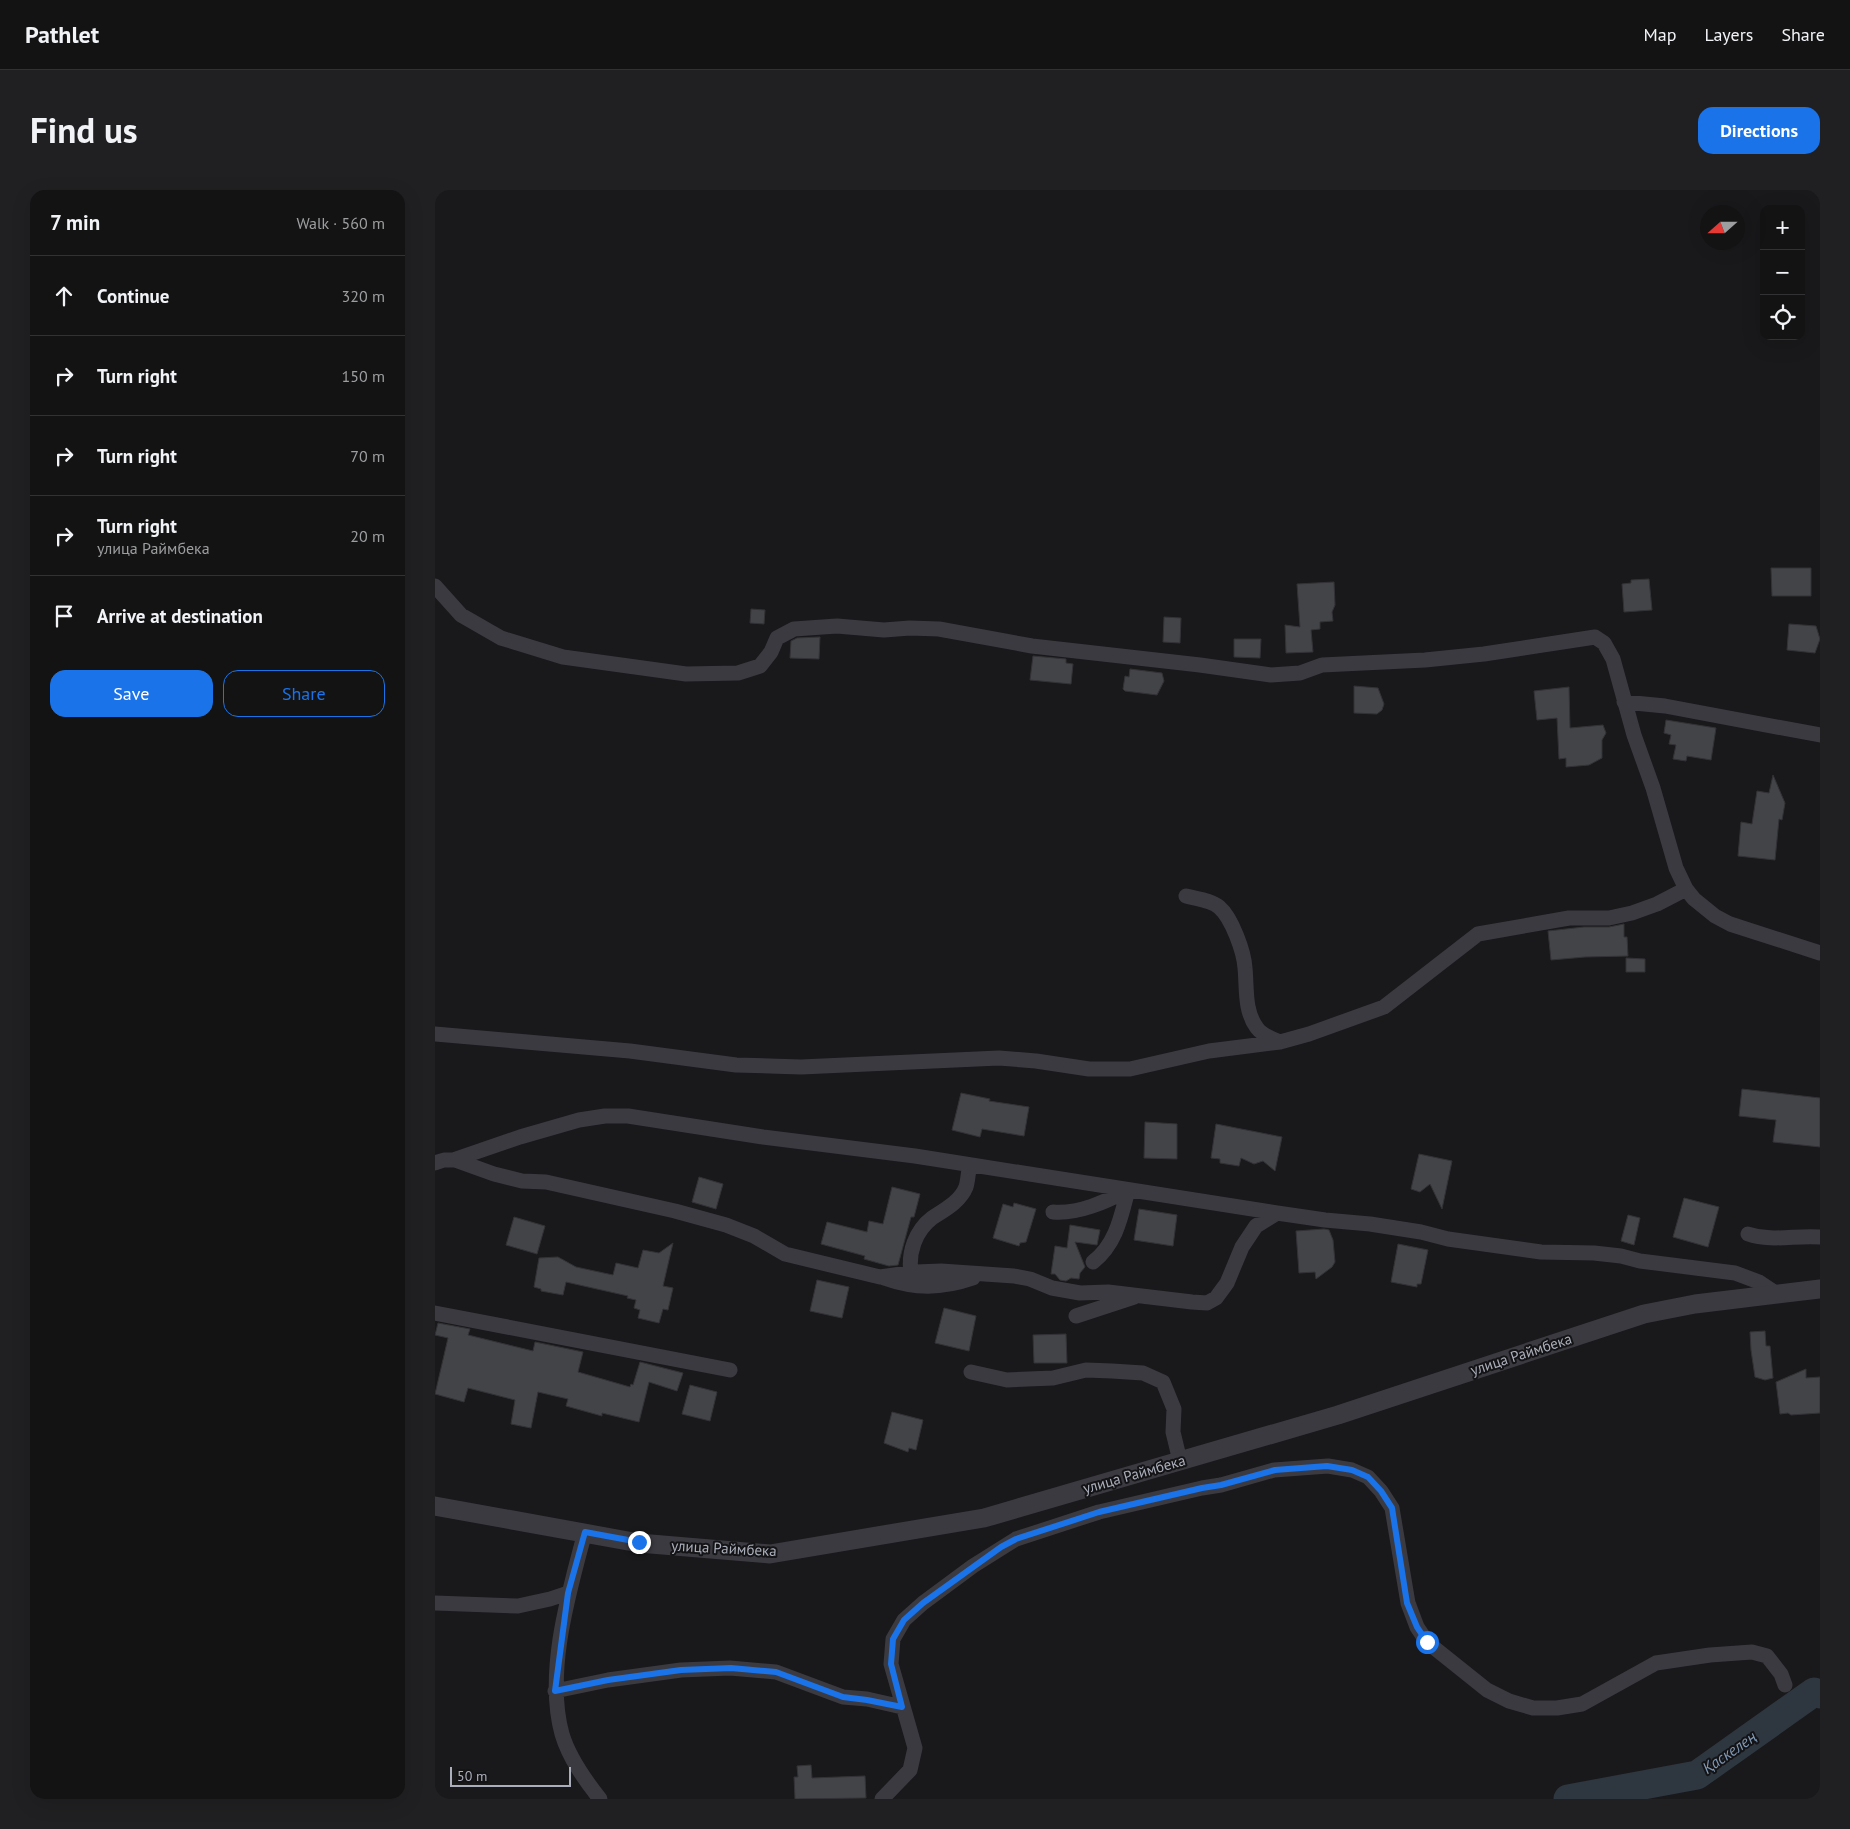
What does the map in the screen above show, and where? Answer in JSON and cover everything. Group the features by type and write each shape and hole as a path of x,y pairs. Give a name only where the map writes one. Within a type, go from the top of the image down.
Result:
{"street":[{"path":"435,586 461,615 501,638 563,657 686,674 738,673 760,666 771,652 777,638 794,629 837,626 884,630 911,628 939,629 1032,646 1271,675 1300,673 1322,665 1425,660 1484,654 1595,637 1605,643 1613,658 1634,735 1653,788 1676,868 1685,889 1715,916 1731,924 1820,953"},
{"path":"1625,702 1665,706 1820,735"},
{"path":"435,1034 630,1051 736,1065 801,1067 999,1058 1036,1061 1089,1069 1130,1069 1209,1051 1280,1042 1384,1007 1478,934 1569,918 1609,918 1632,913 1657,904 1685,889"},
{"path":"1186,896 1206,901 1219,908 1231,924 1239,943 1245,966 1247,1002 1252,1018 1257,1028 1267,1037 1280,1042"},
{"path":"453,1160 520,1137 579,1120 605,1116 629,1116 763,1137 855,1147 1325,1220 1370,1224 1421,1232 1448,1239 1541,1252 1594,1252 1621,1256 1641,1261 1735,1274 1759,1282 1777,1294"},
{"path":"435,1163 453,1160 494,1174 523,1181 546,1182 622,1198 726,1225 754,1236 785,1254 880,1277 902,1285 928,1288 963,1282 984,1275"},
{"path":"911,1273 909,1259 912,1246 929,1220 958,1199 966,1187 970,1165"},
{"path":"1053,1212 1067,1213 1110,1199 1128,1190"},
{"path":"1093,1262 1103,1254 1112,1242 1128,1190"},
{"path":"880,1277 941,1271 1014,1276 1030,1279 1052,1288 1080,1293 1108,1292 1207,1303 1216,1298 1227,1283 1242,1247 1256,1226 1277,1213"},
{"path":"1748,1234 1761,1239 1804,1236 1820,1237"},
{"name":"улица Раймбека","path":"435,1506 639,1542 770,1554 983,1518 1338,1414 1643,1314 1695,1304 1820,1289"},
{"path":"1076,1316 1137,1296"},
{"path":"435,1313 730,1370"},
{"path":"971,1372 1007,1380 1053,1378 1086,1370 1143,1373 1163,1382 1173,1409 1173,1432 1180,1461"},
{"path":"882,1799 910,1770 915,1748 891,1664 893,1639 904,1620 923,1603 1001,1547 1016,1539 1099,1512 1221,1485 1275,1470 1327,1466 1352,1470 1368,1477 1381,1491 1392,1508 1407,1603 1417,1627 1427,1642 1487,1690 1509,1701 1533,1708 1557,1708 1582,1704 1656,1663 1710,1655 1752,1652 1767,1656 1781,1674 1785,1685"},
{"path":"585,1532 568,1593 555,1691 563,1734 582,1776 600,1799"},
{"path":"435,1603 518,1606 568,1593"},
{"path":"555,1691 608,1680 681,1670 731,1668 776,1672 843,1697 902,1707"}],"building":[{"path":"1771,568 1811,568 1811,596 1772,596"},
{"path":"1649,579 1652,610 1624,612 1622,584 1631,583 1631,580"},
{"path":"1334,582 1335,605 1332,612 1333,621 1320,622 1320,629 1311,630 1313,652 1286,653 1285,625 1300,627 1297,584"},
{"path":"751,609 765,610 764,624 750,623"},
{"path":"1164,617 1181,618 1180,643 1163,642"},
{"path":"1789,624 1816,626 1820,639 1815,653 1787,650"},
{"path":"820,637 819,659 790,658 791,641 797,638"},
{"path":"1234,639 1261,639 1260,658 1234,657"},
{"path":"1033,656 1066,659 1066,663 1073,664 1071,684 1030,680"},
{"path":"1130,669 1162,673 1164,681 1157,695 1125,691 1123,689 1125,676 1129,677"},
{"path":"1354,686 1378,688 1384,704 1382,710 1377,714 1354,713"},
{"path":"1569,687 1570,728 1603,725 1606,733 1602,740 1602,758 1589,765 1566,767 1566,758 1559,759 1557,718 1537,720 1534,691"},
{"path":"1666,720 1716,728 1711,760 1687,756 1686,761 1673,759 1676,745 1669,744 1671,735 1664,733"},
{"path":"1773,775 1785,803 1782,820 1779,819 1775,860 1738,856 1741,822 1752,824 1757,791 1769,793"},
{"path":"1624,924 1624,937 1627,937 1628,956 1551,960 1548,931 1584,927 1609,927"},
{"path":"1626,958 1645,959 1645,972 1626,972"},
{"path":"1742,1089 1820,1098 1820,1147 1773,1142 1776,1120 1739,1116"},
{"path":"961,1093 990,1099 989,1101 1029,1107 1024,1136 982,1129 980,1137 952,1130"},
{"path":"1145,1122 1177,1124 1177,1159 1144,1158"},
{"path":"1216,1124 1282,1137 1275,1171 1263,1161 1254,1164 1241,1158 1239,1166 1220,1163 1220,1159 1211,1158"},
{"path":"1419,1154 1452,1161 1442,1209 1430,1184 1420,1192 1411,1189"},
{"path":"699,1177 723,1184 716,1209 692,1202"},
{"path":"892,1187 920,1194 914,1217 911,1217 898,1265 889,1266 864,1259 865,1256 821,1244 827,1222 867,1232 869,1221 883,1224"},
{"path":"1684,1198 1719,1207 1708,1247 1673,1237"},
{"path":"1014,1203 1036,1209 1026,1242 1020,1243 1019,1246 993,1238 1003,1204 1013,1207"},
{"path":"1139,1209 1177,1215 1173,1246 1134,1240"},
{"path":"1628,1215 1640,1218 1634,1245 1621,1241"},
{"path":"514,1217 545,1226 537,1254 506,1245"},
{"path":"1070,1225 1100,1230 1097,1245 1075,1242 1085,1267 1080,1273 1079,1279 1071,1278 1066,1281 1060,1280 1055,1274 1051,1274 1055,1246 1067,1248"},
{"path":"1329,1230 1333,1240 1335,1262 1332,1267 1316,1279 1315,1272 1299,1273 1296,1231"},
{"path":"673,1243 663,1286 673,1288 668,1310 663,1309 659,1323 638,1318 640,1310 634,1308 636,1300 627,1298 628,1296 566,1282 563,1295 541,1291 541,1289 534,1287 539,1258 558,1257 576,1267 613,1275 616,1263 638,1268 643,1250 659,1253"},
{"path":"1398,1244 1428,1250 1421,1284 1417,1284 1417,1287 1391,1282"},
{"path":"817,1280 849,1287 842,1318 810,1311"},
{"path":"944,1308 976,1316 969,1351 935,1343"},
{"path":"438,1323 470,1329 468,1335 533,1351 535,1342 583,1352 578,1372 630,1387 631,1384 633,1385 640,1362 683,1373 677,1391 649,1382 639,1422 602,1413 602,1416 566,1406 568,1399 538,1392 531,1428 511,1424 515,1400 468,1388 464,1402 435,1394 448,1338 435,1335"},
{"path":"1765,1331 1766,1346 1770,1346 1773,1378 1765,1380 1755,1377 1750,1332"},
{"path":"1066,1334 1067,1363 1034,1363 1033,1335"},
{"path":"1806,1369 1806,1378 1820,1377 1820,1413 1780,1414 1776,1382"},
{"path":"690,1385 717,1392 710,1421 682,1414"},
{"path":"892,1412 923,1420 916,1450 909,1448 908,1452 884,1443"},
{"path":"811,1765 812,1778 865,1776 866,1798 795,1799 794,1777 798,1777 797,1766"}],"waterway":[{"name":"Қаскелең","path":"1568,1799 1697,1775 1814,1692 1820,1694"}],"route":[{"path":"639,1542 585,1532 568,1593 555,1691 608,1680 681,1670 731,1668 776,1672 843,1697 902,1707 891,1664 893,1639 904,1620 923,1603 1001,1547 1016,1539 1099,1512 1221,1485 1275,1470 1301,1467 1327,1466 1352,1470 1368,1477 1381,1491 1392,1508 1407,1603 1417,1627 1427,1642"}]}
